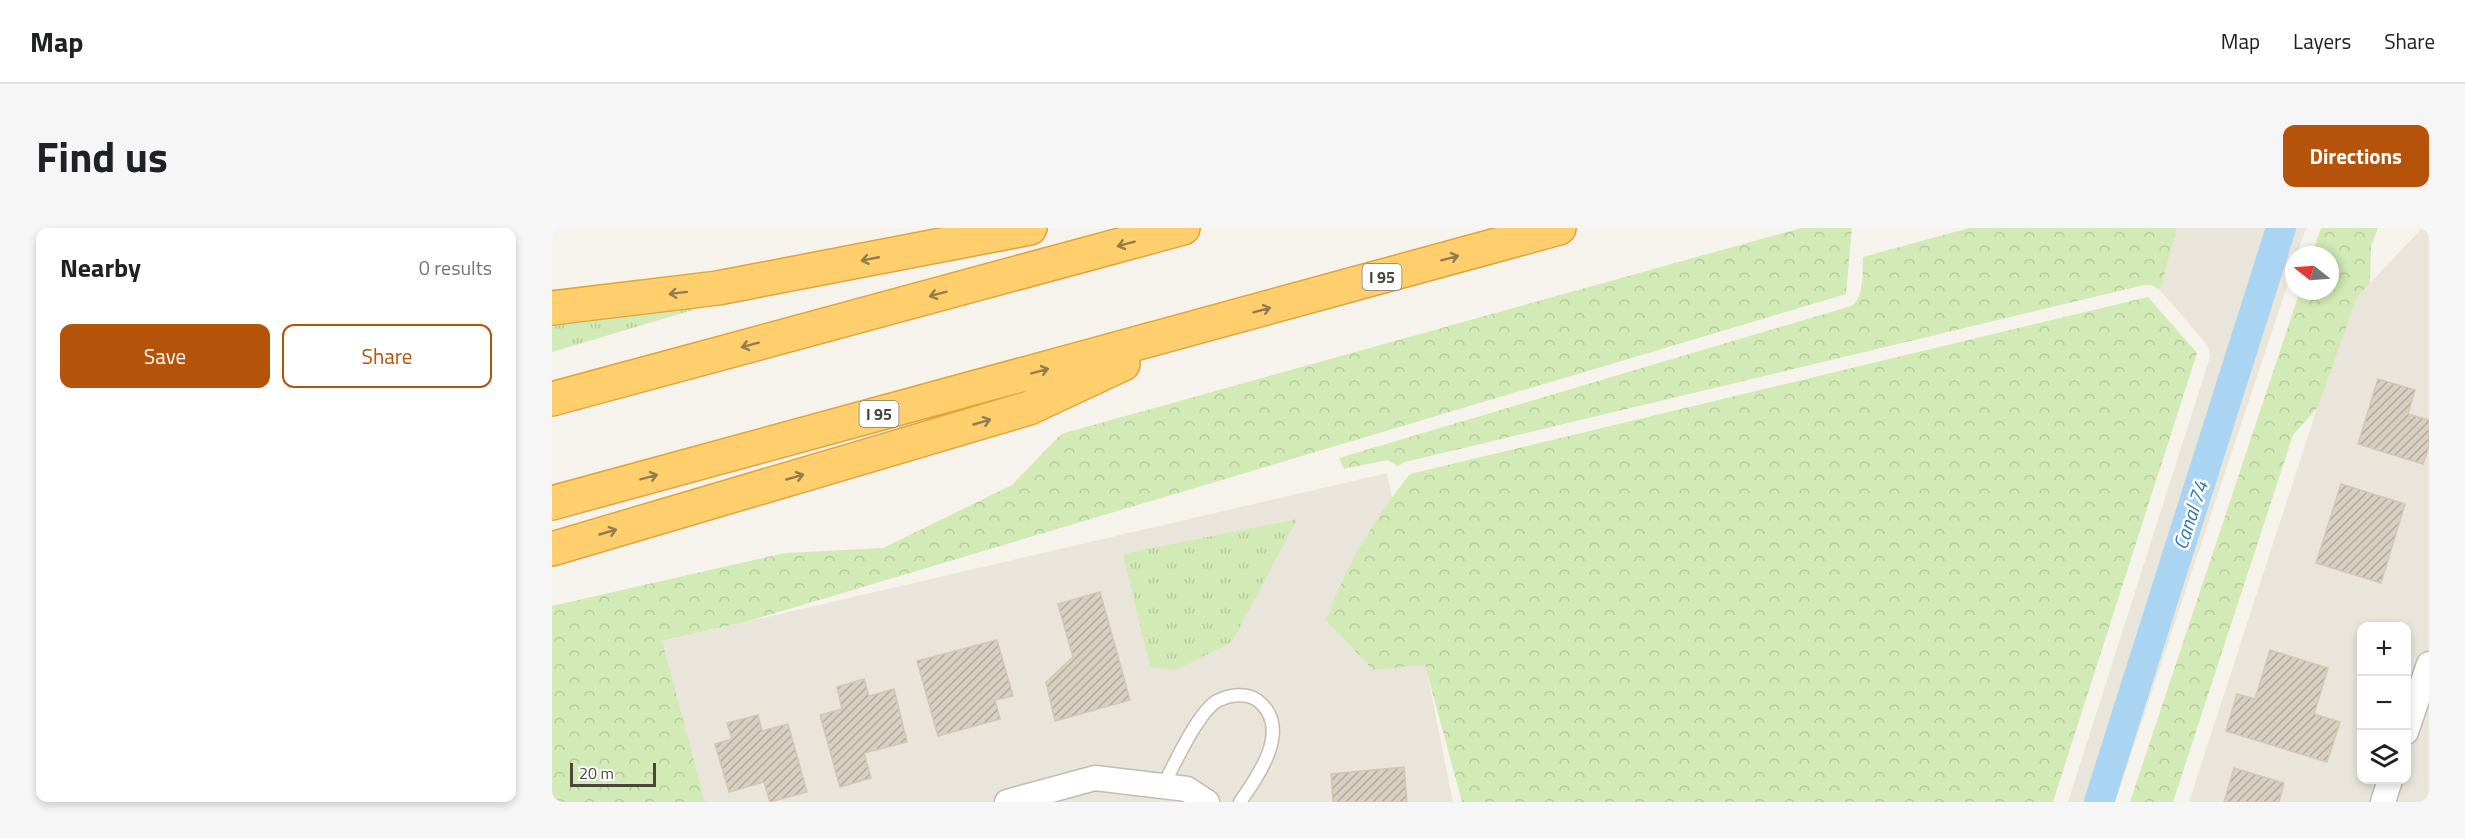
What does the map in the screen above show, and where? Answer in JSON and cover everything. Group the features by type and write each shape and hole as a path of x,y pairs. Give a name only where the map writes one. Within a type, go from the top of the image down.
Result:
{"highway":[{"path":"552,308 718,288 1030,228"},
{"path":"552,399 1183,228"},
{"name":"I 95","path":"552,503 1559,228"},
{"path":"552,549 1029,408 1205,326"}],"street":[{"path":"2416,719 2429,664"},
{"path":"1007,802 1095,778 1187,789 1206,802"},
{"path":"2383,802 2389,784"}],"lane":[{"path":"1162,786 1197,722 1216,701 1235,695 1253,697 1266,707 1274,727 1270,751 1253,784 1240,802"}],"shaded area":[{"path":"2177,228 2306,228 2300,246 2285,246 2285,292 2115,802 2068,802 2210,357 2208,346 2160,290"},
{"path":"2422,228 2429,228 2429,802 2189,802 2334,356 2357,297"},
{"path":"1387,473 1453,802 552,802 552,667"}],"green space":[{"path":"1801,228 1852,228 1846,294 745,622 662,641 705,802 552,802 552,606 785,553 883,548 1012,485 1061,434"},
{"path":"1969,228 2177,228 2160,290 2152,285 2144,285 1405,462 1398,466 1387,460 1344,469 1339,458 1851,306 1859,297 1861,290 1863,257"},
{"path":"2321,228 2378,228 2371,246 2370,283 2357,297 2318,407 2293,435 2173,802 2130,802 2297,300 2339,300 2339,246 2315,246"},
{"path":"2148,297 2197,353 2053,802 1462,802 1425,665 1373,670 1326,620 1342,582 1362,544 1410,474"},
{"path":"706,306 552,352 552,317"},
{"path":"1297,519 1232,642 1176,670 1150,667 1123,554"}],"building":[{"path":"2378,379 2415,390 2408,414 2429,420 2429,446 2423,464 2358,444"},
{"path":"2341,484 2405,504 2381,583 2316,563"},
{"path":"1100,592 1130,700 1055,721 1046,682 1073,657 1058,604"},
{"path":"997,640 1013,696 995,700 1000,719 938,736 917,661"},
{"path":"2270,650 2328,668 2314,714 2340,722 2327,762 2226,731 2237,694 2255,699"},
{"path":"864,679 869,696 894,689 907,742 864,753 871,778 840,787 820,715 842,709 837,687"},
{"path":"758,715 762,731 788,724 807,792 770,802 764,782 729,792 715,744 732,739 727,723"},
{"path":"1404,767 1407,802 1333,802 1331,774"},
{"path":"2234,768 2284,783 2279,802 2224,802"}],"waterway":[{"name":"Canal 74","path":"2099,802 2281,228"}]}
